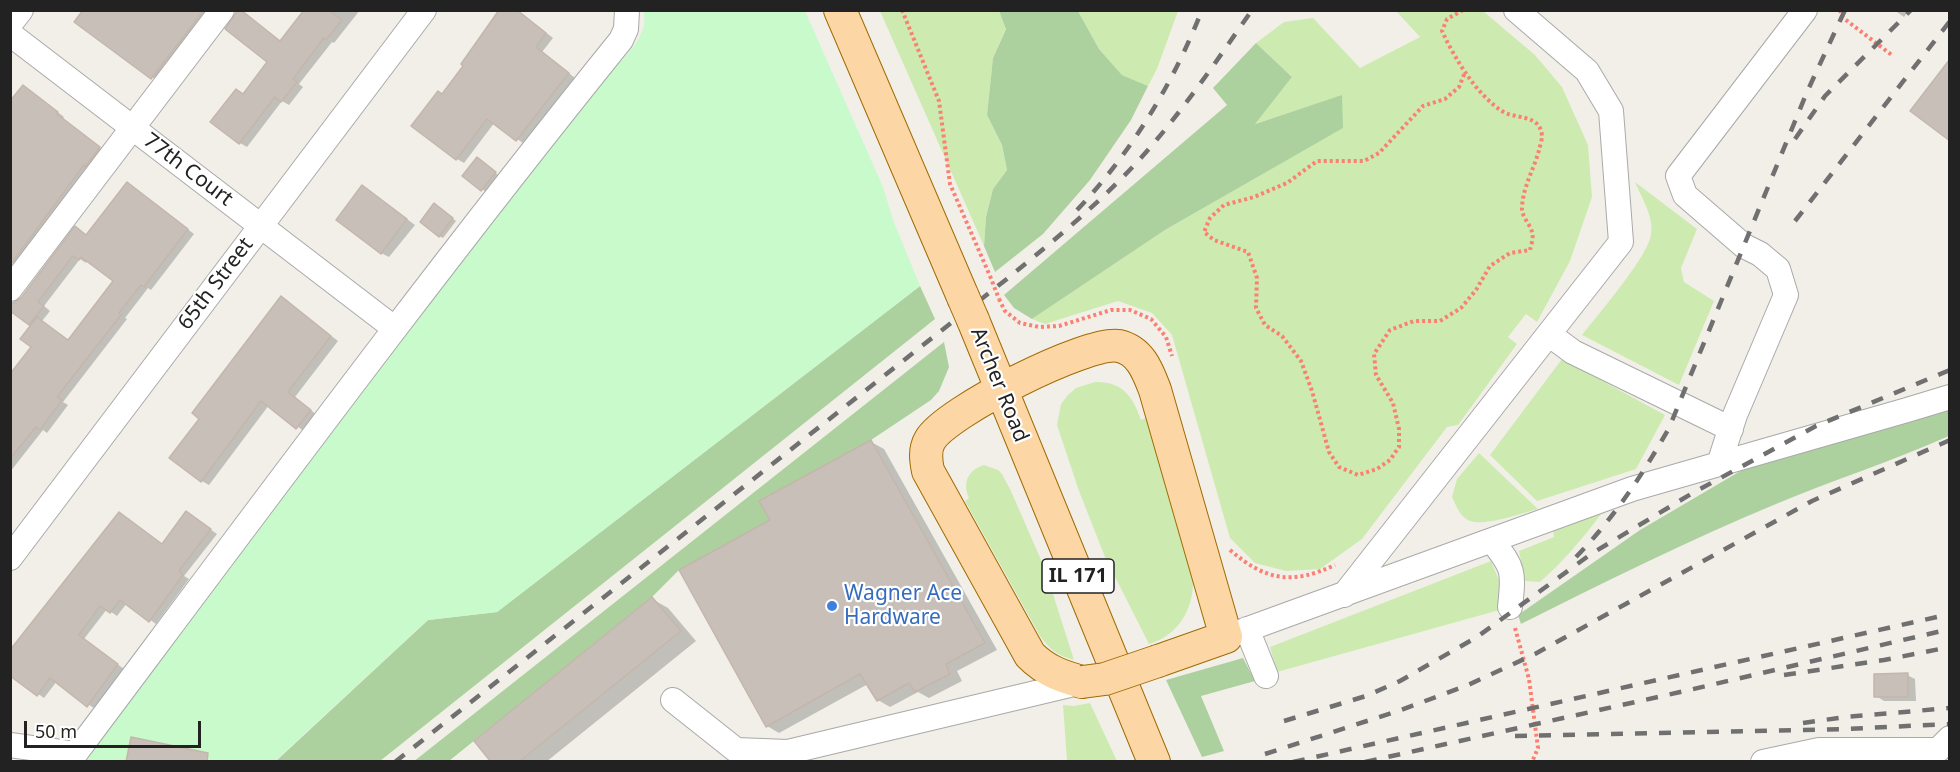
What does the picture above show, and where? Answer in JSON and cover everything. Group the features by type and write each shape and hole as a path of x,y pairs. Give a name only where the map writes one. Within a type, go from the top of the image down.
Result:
{"main road":[{"name":"Archer Road","path":"840,10 968,309 1154,762"},
{"path":"1103,346 1119,346 1129,350 1140,358 1148,370 1237,633 1105,679 1082,682 1056,675 1041,666 1030,656 928,471 925,456 929,441 940,428 958,414 1001,390 1081,352 1103,346"}],"street":[{"path":"10,24 21,10"},
{"path":"10,290 222,10"},
{"name":"65th Street","path":"10,558 424,10"},
{"path":"10,745 75,754 394,328 621,40 626,29 627,10"},
{"path":"1719,464 1786,295 1778,269 1760,254 1744,246 1685,195 1678,176 1805,10"},
{"path":"1344,595 1621,242 1611,111 1587,71 1524,13"},
{"name":"77th Court","path":"10,34 394,328"},
{"path":"1550,335 1573,352 1731,429"},
{"path":"1266,676 1237,633 1632,489 1907,411 1950,396"},
{"path":"1492,541 1509,561 1513,581 1510,607"},
{"path":"673,700 736,750 788,752 1082,682"},
{"path":"1763,762 1819,750 1938,750 1950,738"}],"path":[{"path":"902,10 939,101 950,184 1005,311 1020,323 1039,327 1059,326 1112,310 1130,310 1151,319 1166,337 1173,359"},
{"path":"1463,10 1447,19 1442,32 1455,59 1466,72 1488,102 1505,114 1525,117 1536,124 1542,136 1521,210 1533,234 1530,250 1510,253 1490,266 1476,291 1461,308 1440,321 1414,321 1390,330 1374,354 1376,375 1393,403 1400,429 1399,447 1390,460 1377,469 1358,475 1339,467 1329,452 1312,391 1300,361 1282,336 1265,325 1256,308 1257,278 1248,252 1214,240 1204,232 1210,218 1224,205 1254,197 1287,183 1317,161 1364,161 1379,153 1423,106 1445,99 1459,87 1466,72"},
{"path":"1840,10 1842,17 1893,56"},
{"path":"1226,541 1230,550 1249,566 1275,577 1301,578 1334,566 1343,559"},
{"path":"1510,607 1529,679 1538,748 1532,762"}],"green space":[{"path":"643,11 805,11 883,187 893,220 920,286 497,612 428,620 275,761 83,762 162,647 592,90 628,54 642,32"},
{"path":"880,11 999,11 1006,28 993,58 987,115 1002,145 1007,170 993,189 986,217 984,246"},
{"path":"999,11 1078,11 1099,49 1122,75 1148,86 1131,120 1090,180 1043,234 995,272 984,246 986,217 993,189 1007,170 1002,145 987,115 993,58 1006,29"},
{"path":"1078,11 1178,11 1157,69 1148,86 1122,75 1099,49"},
{"path":"1396,11 1483,11 1535,55 1562,87 1588,145 1592,197 1570,261 1537,322 1526,314 1508,337 1517,344 1458,425 1447,427 1362,539 1320,569 1286,571 1255,563 1230,538 1172,335 1152,313 1118,301 1045,324 1032,319 1165,230 1342,128 1341,96 1254,124 1292,77 1256,43 1284,22 1313,18 1360,68 1420,37"},
{"path":"1256,43 1292,77 1255,124 1342,95 1343,128 1165,230 1032,319 1014,308 1004,295 1227,105 1213,88"},
{"path":"1635,182 1697,229 1681,268 1684,282 1714,301 1679,385 1582,335 1621,285 1648,245 1651,221"},
{"path":"920,286 935,319 380,761 275,762 428,620 497,612"},
{"path":"944,342 949,367 939,391 931,400 871,440 760,501 770,520 679,570 652,597 449,761 413,762"},
{"path":"1562,359 1665,415 1636,469 1537,501 1490,455"},
{"path":"1095,382 1104,382 1119,387 1130,397 1141,420 1146,418 1193,582 1190,603 1182,621 1168,635 1149,644 1105,557 1079,491 1057,425 1061,404 1068,395 1076,388"},
{"path":"1949,407 1949,436 1744,518 1647,562 1521,624 1518,615 1640,530 1749,466"},
{"path":"1479,453 1538,509 1483,522 1468,520 1462,515 1452,497 1457,479"},
{"path":"984,465 998,470 1011,491 1045,569 1074,660 1054,651 1040,636 965,501 969,498 966,482 970,474"},
{"path":"1602,513 1573,549 1540,582 1525,581 1519,551 1554,537 1553,531"},
{"path":"1491,561 1501,585 1503,609 1277,672 1270,647"},
{"path":"1243,658 1255,681 1201,696 1224,751 1202,757 1166,680"},
{"path":"1090,703 1117,761 1059,761 1067,760 1063,705 1074,706"}],"building":[{"path":"83,10 204,10 151,79 74,22"},
{"path":"238,10 280,41 304,10 329,10 342,20 326,40 324,38 293,79 297,82 281,102 275,97 239,144 210,122 236,89 243,94 267,62 225,29"},
{"path":"499,10 517,10 546,33 536,47 569,73 516,141 487,119 456,160 411,126 438,91 442,94"},
{"path":"1950,59 1950,141 1910,111"},
{"path":"23,85 100,147 85,167 84,165 11,264 10,101"},
{"path":"477,157 496,172 481,191 462,176"},
{"path":"127,182 188,229 144,287 141,285 119,313 121,315 57,397 62,400 40,430 36,427 10,459 10,374 31,347 20,339 37,317 68,340 113,281 81,257 79,260 73,256 38,302 44,306 29,325 10,311 10,305 21,298 75,226 86,235"},
{"path":"362,185 407,219 381,254 336,220"},
{"path":"434,203 453,218 439,237 420,222"},
{"path":"281,296 331,336 288,392 311,410 296,429 261,401 201,482 169,458 199,419 192,413"},
{"name":"Wagner Ace Hardware","path":"871,440 985,643 946,664 950,674 915,692 909,683 877,701 860,674 766,727 679,570 770,520 759,501"},
{"path":"186,511 211,529 179,571 183,575 149,622 120,600 110,613 100,606 79,635 118,664 87,707 50,678 37,696 10,676 10,650 119,512 162,544"},
{"path":"652,597 681,631 519,762 491,762 474,741"},
{"path":"1908,673 1908,697 1874,697 1874,674"},
{"path":"131,737 208,753 207,762 126,762"}],"railway":[{"path":"1077,210 1115,165 1149,116 1178,64 1202,10"},
{"path":"395,762 1008,278 1079,219 1156,141 1252,10"},
{"path":"1576,557 1627,495 1669,428 1807,92 1845,10"},
{"path":"1795,139 1825,96 1911,10"},
{"path":"1795,221 1950,21"},
{"path":"1284,721 1366,696 1400,681 1477,637 1591,554 1691,494 1816,426 1950,370"},
{"path":"1265,754 1401,710 1468,685 1535,654 1812,501 1950,440"},
{"path":"1293,762 1950,614"},
{"path":"1365,762 1950,629"},
{"path":"1784,675 1884,660 1950,647"},
{"path":"1803,723 1950,708"},
{"path":"1515,736 1845,729 1950,724"}],"place":[{"name":"Wagner Ace Hardware","path":"832,606"}]}
